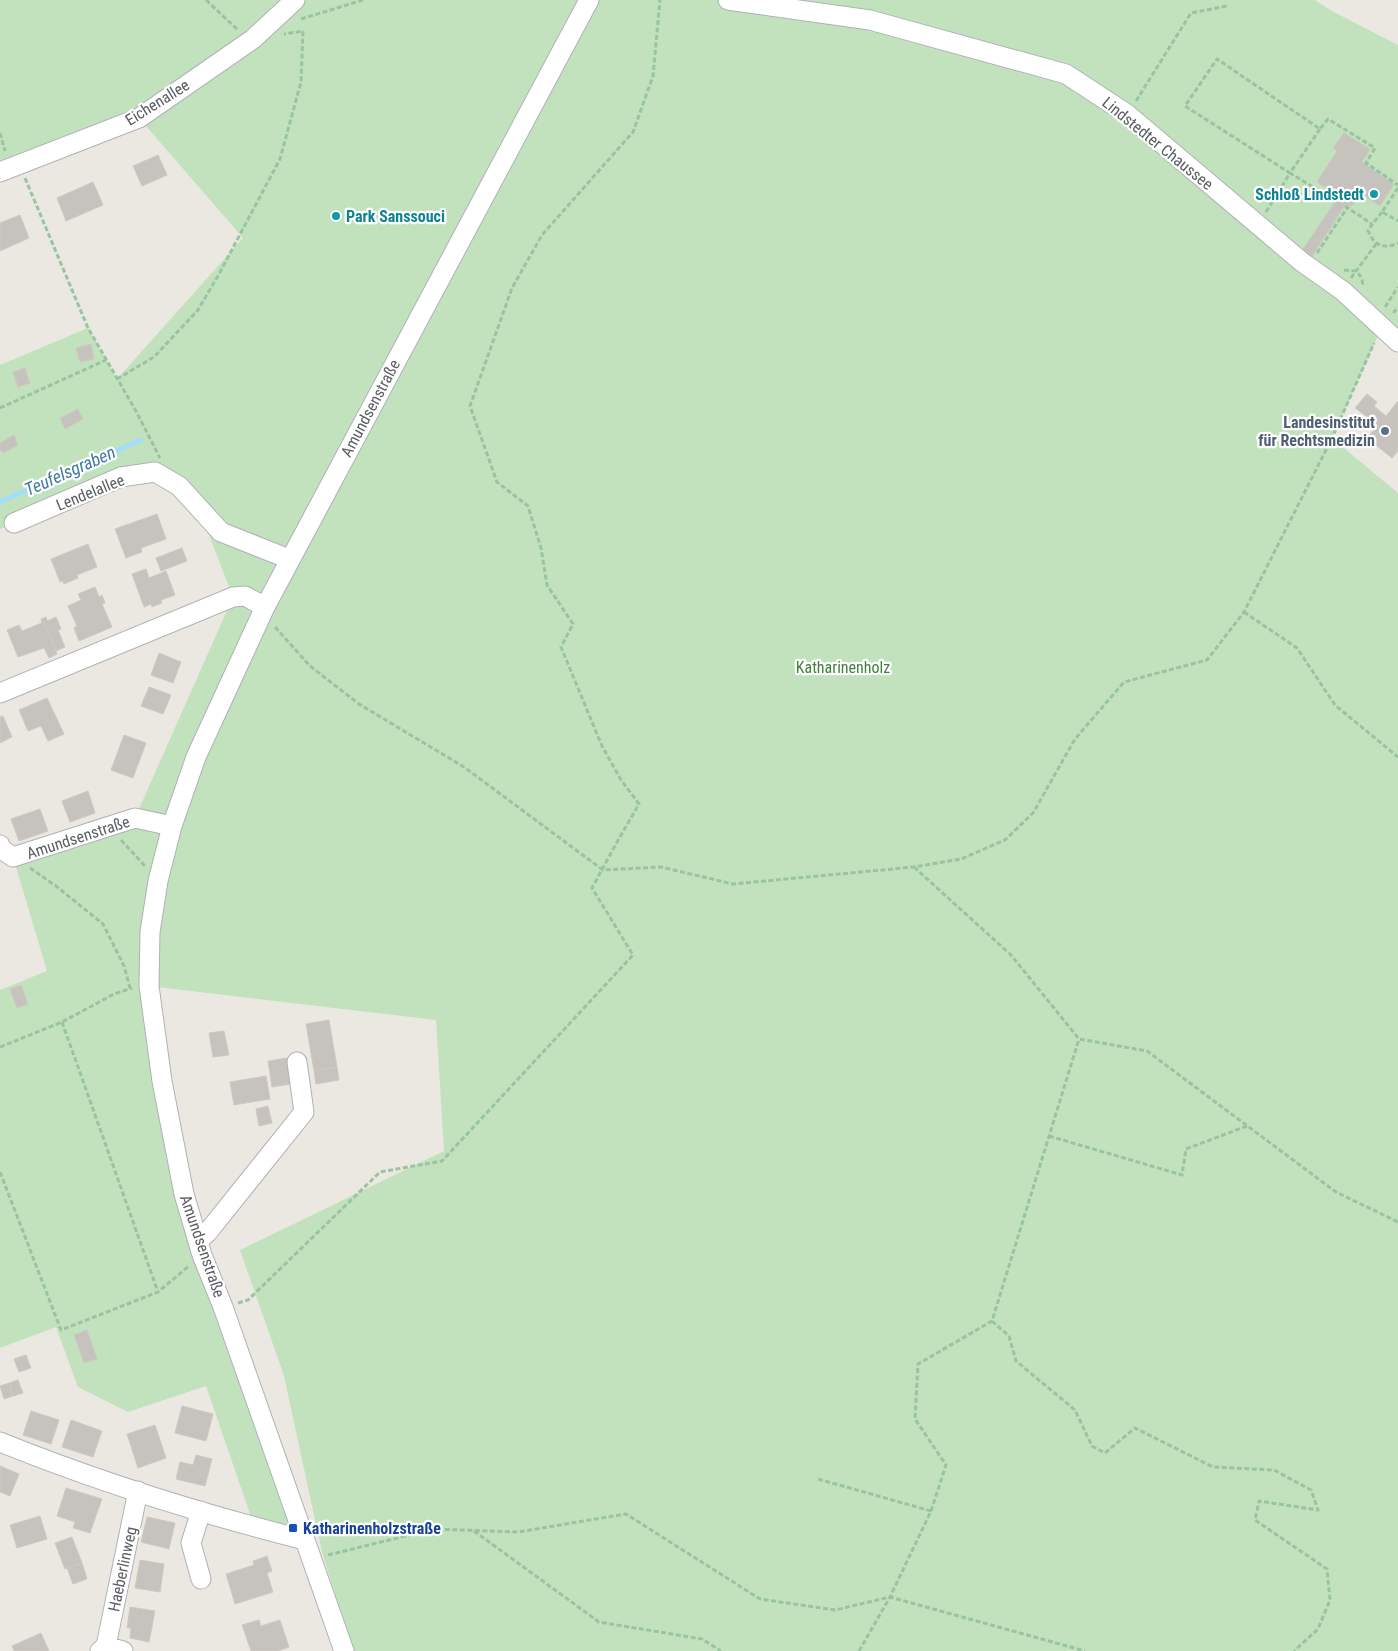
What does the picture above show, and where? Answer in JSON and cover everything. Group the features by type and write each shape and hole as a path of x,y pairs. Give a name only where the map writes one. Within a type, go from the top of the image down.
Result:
{"street":[{"name":"Eichenallee","path":"0,172 139,118 253,39 295,0"},
{"name":"Amundsenstraße","path":"344,1651 223,1307 200,1248 182,1184 162,1081 140,987 158,880 172,826 196,757 289,559 589,0"},
{"name":"Lindstedter Chaussee","path":"728,0 870,20 1066,74 1127,114 1302,262 1343,291 1398,342"},
{"name":"Lendelallee","path":"14,523 122,477 154,472 179,486 221,532 289,559"},
{"path":"0,693 233,597 246,596 263,611"},
{"name":"Amundsenstraße","path":"7,851 135,818 172,826"},
{"path":"200,1248 212,1228 304,1112 297,1062"},
{"path":"0,1442 38,1458 138,1492 305,1540"},
{"name":"Haeberlinweg","path":"110,1649 138,1492"},
{"path":"201,1511 191,1543 202,1579"}],"path":[{"path":"117,379 154,358 198,310 280,159 301,82 303,31 253,39 237,30 206,0"},
{"path":"299,20 363,0"},
{"path":"223,1307 248,1300 380,1172 442,1161 633,955 592,888 639,804 621,780 602,746 561,647 572,624 547,585 542,548 528,506 497,482 470,406 512,288 542,235 633,132 653,76 660,0"},
{"path":"1127,114 1191,13 1227,6"},
{"path":"1320,129 1217,59 1186,106 1336,201"},
{"path":"1258,225 1290,173 1328,118 1375,148 1366,163 1398,186 1368,230 1376,244 1383,247 1398,243"},
{"path":"19,165 88,328 161,457"},
{"path":"1314,258 1346,207 1372,224"},
{"path":"1382,212 1398,221"},
{"path":"1343,291 1376,244"},
{"path":"1398,287 1385,306 1394,312 1398,307"},
{"path":"263,611 310,666 359,704 464,767 602,870 661,868 733,884 914,867 961,860 1005,840 1033,813 1075,739 1124,682 1207,660 1244,612 1332,438 1382,327"},
{"path":"0,408 106,360"},
{"path":"1244,612 1297,648 1334,705 1398,757"},
{"path":"108,826 158,880"},
{"path":"0,1047 62,1022 114,994 140,987 124,966 103,924 56,886 7,851"},
{"path":"914,867 1012,955 1078,1039 1147,1051 1336,1192 1398,1222"},
{"path":"62,1022 158,1292"},
{"path":"859,1651 890,1597 931,1511 946,1465 914,1418 918,1364 992,1321 1078,1039"},
{"path":"1049,1136 1182,1175 1186,1149 1247,1126"},
{"path":"0,1172 61,1330 158,1292 200,1248"},
{"path":"992,1321 1009,1336 1016,1361 1075,1410 1092,1446 1105,1453 1135,1428 1213,1467 1274,1470 1311,1490 1318,1510 1259,1501 1255,1520 1327,1569 1330,1600 1318,1629 1294,1651"},
{"path":"818,1479 931,1511"},
{"path":"312,1559 434,1528 518,1532 626,1514 760,1599 835,1610 890,1597 1086,1651"},
{"path":"474,1530 599,1622 702,1639 721,1651"}],"green space":[{"name":"Katharinenholz","path":"0,0 1315,0 1332,11 1398,45 1398,342 1382,327 1332,438 1398,493 1398,1651 353,1651 322,1552 284,1376 240,1250 444,1151 436,1020 149,986 184,1194 305,1540 258,1537 206,1386 128,1412 78,1387 56,1327 0,1348 0,990 47,971 13,857 135,818 233,597 204,522 155,472 121,477 0,529 0,365 88,328 117,379 243,238 139,118 0,172"}],"building":[{"name":"Schloß Lindstedt","path":"1344,133 1370,149 1362,162 1394,184 1380,206 1355,190 1358,197 1357,201 1352,206 1345,205 1311,258 1301,252 1339,196 1317,182 1337,151 1333,148"},
{"path":"158,155 167,175 142,186 133,166"},
{"path":"93,182 103,205 66,221 57,198"},
{"path":"20,215 29,238 0,251 0,223"},
{"path":"91,344 94,359 80,362 76,348"},
{"path":"25,368 30,383 18,387 13,372"},
{"name":"Landesinstitut für Rechtsmedizin","path":"1367,394 1377,402 1374,406 1386,416 1398,401 1398,451 1392,458 1367,438 1378,425 1355,408"},
{"path":"78,409 83,419 65,429 60,418"},
{"path":"14,435 18,445 3,453 0,449 0,443"},
{"path":"157,514 166,539 141,548 142,552 126,558 115,529"},
{"path":"88,544 97,567 77,575 78,578 64,584 63,581 60,582 51,559"},
{"path":"182,548 187,561 161,571 156,558"},
{"path":"146,569 149,578 166,571 175,595 161,600 162,603 152,607 151,604 144,607 132,574"},
{"path":"95,587 99,597 102,595 105,603 102,604 112,627 79,641 74,628 77,626 68,606 81,600 78,594"},
{"path":"46,617 47,621 56,617 61,629 58,630 65,647 56,651 44,622 42,623 41,619"},
{"path":"44,622 57,654 49,658 44,648 18,657 7,630 19,625 22,631"},
{"path":"159,653 181,662 173,683 151,675"},
{"path":"149,687 171,695 163,714 141,706"},
{"path":"47,698 64,734 48,741 41,726 28,731 19,710"},
{"path":"3,716 12,737 0,743 0,717"},
{"path":"124,735 146,743 133,778 111,770"},
{"path":"88,791 95,813 70,822 62,801"},
{"path":"40,809 48,831 19,841 11,819"},
{"path":"21,985 28,1004 17,1008 10,989"},
{"path":"329,1020 337,1067 314,1071 306,1024"},
{"path":"224,1031 229,1055 213,1057 209,1033"},
{"path":"287,1058 291,1084 272,1087 268,1061"},
{"path":"337,1067 339,1080 316,1084 314,1071"},
{"path":"266,1076 270,1099 234,1105 230,1082"},
{"path":"268,1106 272,1123 259,1126 256,1109"},
{"path":"87,1330 97,1359 84,1363 74,1335"},
{"path":"26,1355 31,1368 19,1372 14,1359"},
{"path":"18,1380 23,1393 13,1396 9,1383"},
{"path":"9,1383 13,1396 4,1399 0,1386"},
{"path":"182,1406 213,1414 206,1441 175,1433"},
{"path":"31,1411 59,1420 51,1444 23,1435"},
{"path":"71,1420 102,1431 93,1457 62,1447"},
{"path":"155,1425 166,1458 138,1468 127,1434"},
{"path":"196,1455 212,1459 205,1486 176,1479 180,1462 193,1465"},
{"path":"0,1466 19,1474 10,1496 0,1492"},
{"path":"66,1488 102,1499 90,1533 73,1528 75,1522 57,1516"},
{"path":"40,1516 47,1539 17,1548 10,1525"},
{"path":"147,1517 175,1523 169,1549 141,1542"},
{"path":"72,1537 82,1563 65,1569 55,1543"},
{"path":"267,1556 272,1571 267,1573 273,1592 235,1604 226,1574 254,1565 253,1561"},
{"path":"140,1560 164,1564 160,1592 135,1588"},
{"path":"82,1563 87,1579 73,1584 67,1568"},
{"path":"130,1607 155,1611 149,1642 130,1638 131,1628 127,1628"},
{"path":"259,1620 261,1626 280,1620 289,1647 278,1651 251,1651 242,1625"},
{"path":"41,1633 49,1651 14,1651 12,1646"}],"waterway":[{"name":"Teufelsgraben","path":"0,502 141,440"}],"place":[{"name":"Schloß Lindstedt","path":"1374,194"},
{"name":"Park Sanssouci","path":"336,216"},
{"name":"Landesinstitut für Rechtsmedizin","path":"1385,431"},
{"name":"Katharinenholzstraße","path":"293,1528"}]}
